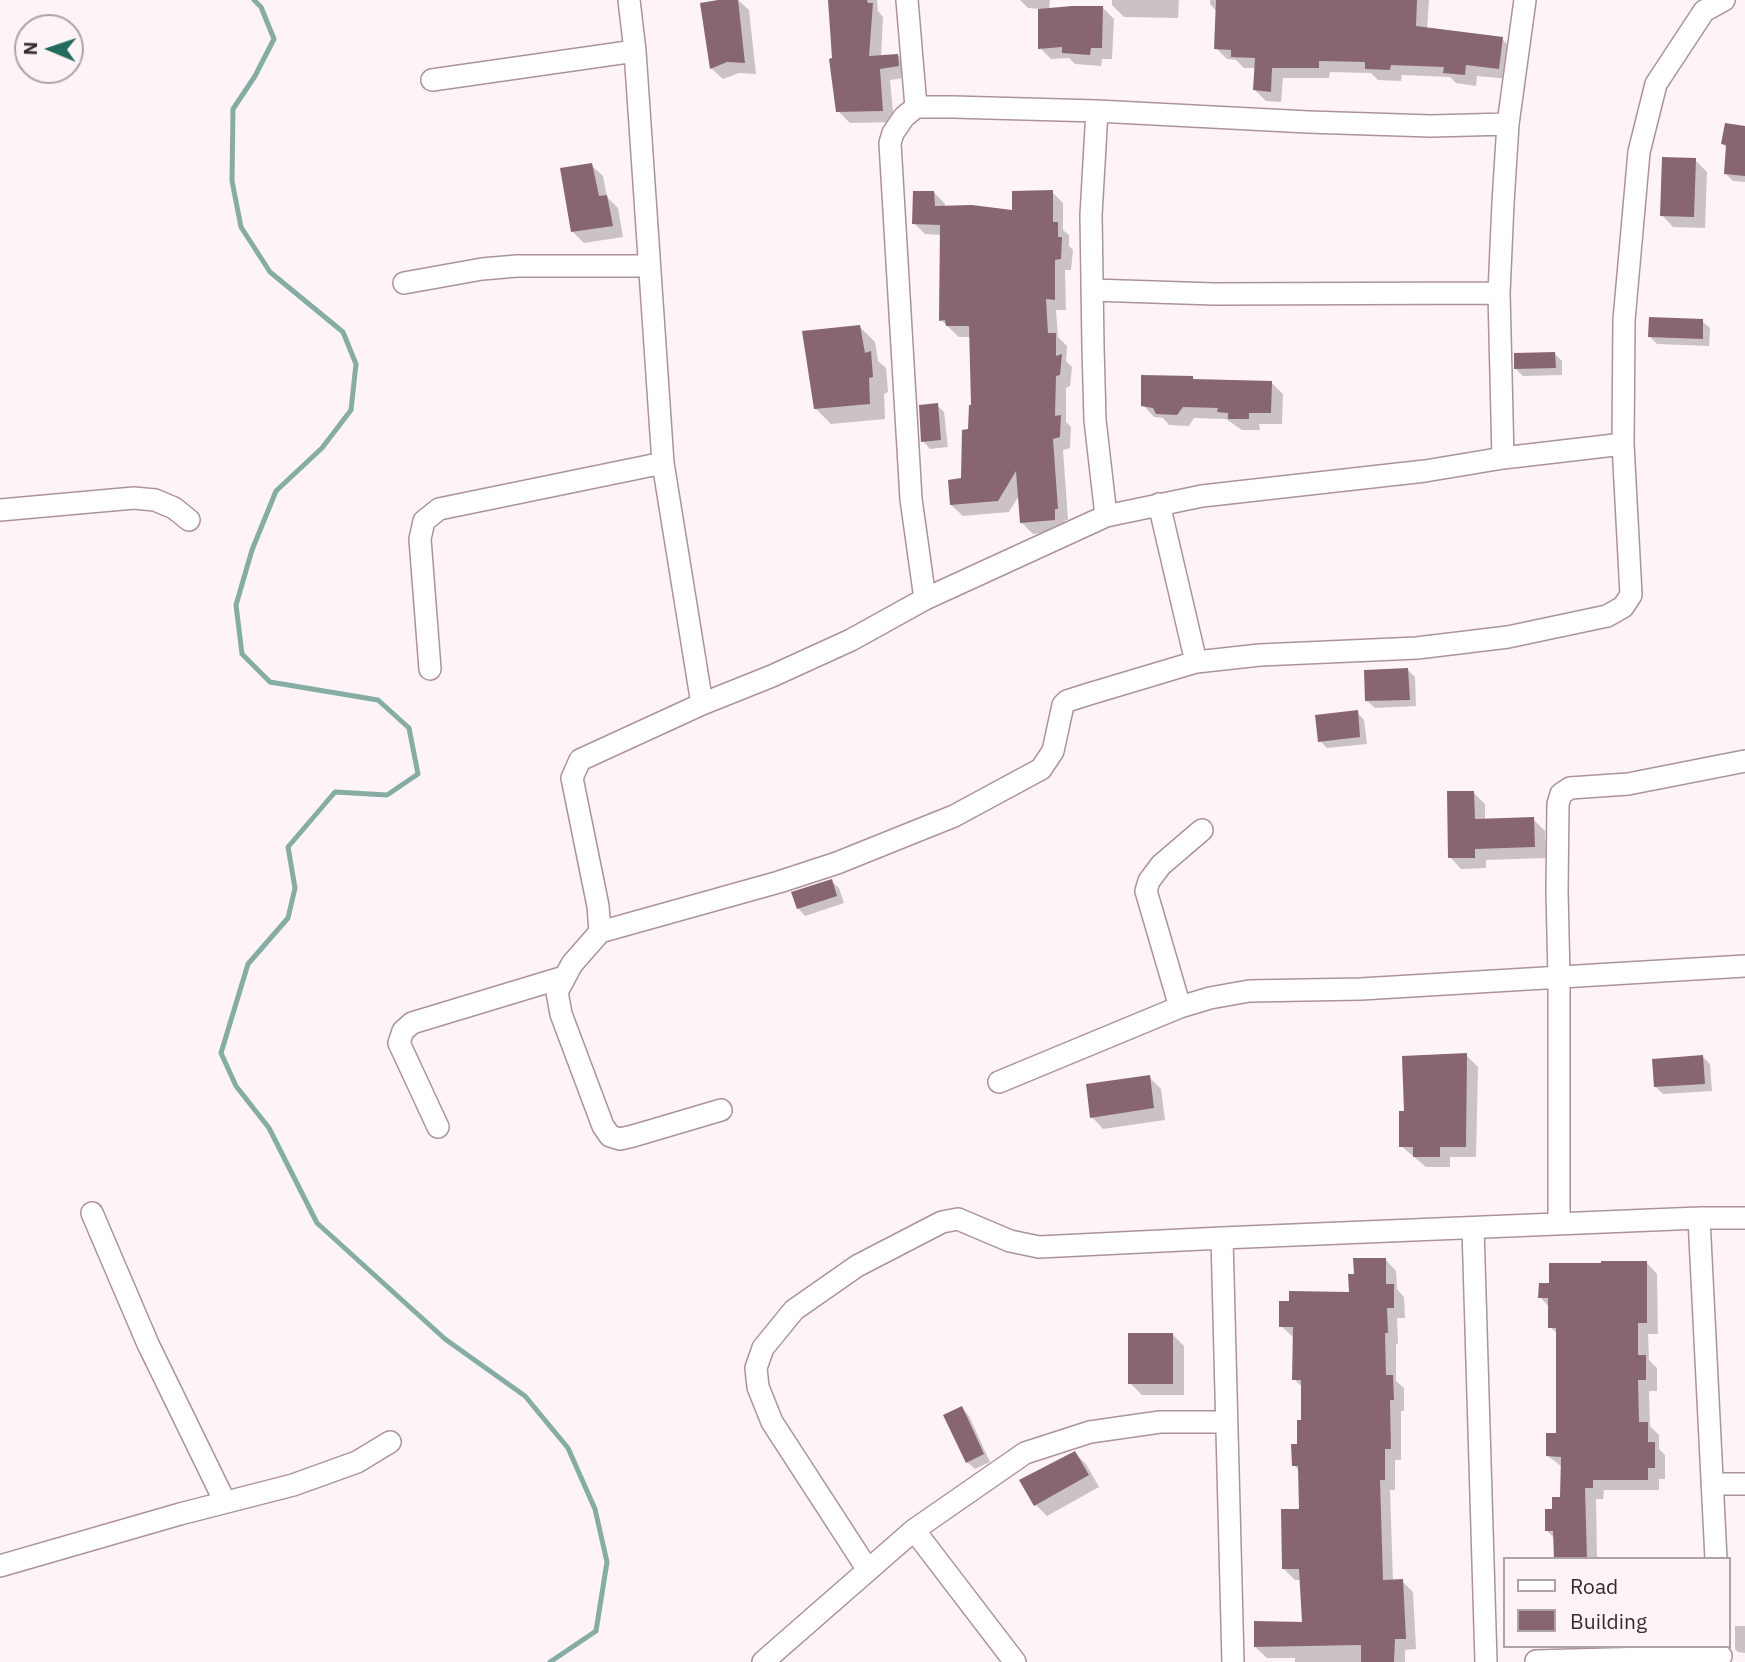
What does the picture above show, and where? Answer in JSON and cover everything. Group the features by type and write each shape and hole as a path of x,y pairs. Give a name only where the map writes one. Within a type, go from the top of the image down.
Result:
{"street":[{"path":"629,0 635,51 663,463 702,704"},
{"path":"907,0 916,107"},
{"path":"1503,458 1499,293 1508,124 1525,0"},
{"path":"721,1110 620,1139 610,1136 603,1126 561,1014 557,992 572,964 600,932 837,863 954,816 1041,769 1054,751 1061,709 1068,701 1196,662 1260,654 1417,648 1508,637 1607,617 1623,607 1631,595 1623,444 1624,320 1639,152 1656,84 1704,11 1724,0"},
{"path":"432,80 635,51"},
{"path":"925,599 911,499 890,143 892,133 899,123 916,107 1097,111 1431,126 1508,124"},
{"path":"1097,111 1091,215 1092,290 1095,420 1106,516"},
{"path":"404,283 482,269 517,266 648,266"},
{"path":"1092,290 1214,294 1499,293"},
{"path":"600,932 598,906 572,778 580,760 851,640 925,599 1106,516 1159,504 1273,487 1425,471 1503,458 1623,444"},
{"path":"430,669 420,538 424,521 439,509 663,463"},
{"path":"0,510 134,498 155,500 174,508 190,520"},
{"path":"1159,504 1196,662"},
{"path":"1559,1224 1557,891 1558,804 1561,794 1570,788 1628,784 1745,761"},
{"path":"1180,1007 1146,891 1149,881 1161,865 1202,830"},
{"path":"999,1082 1180,1007 1249,991 1361,989 1745,966"},
{"path":"438,1127 399,1043 403,1031 412,1023 564,977"},
{"path":"92,1213 148,1344 225,1502"},
{"path":"1699,1218 1716,1557"},
{"path":"868,1570 772,1422 758,1387 756,1368 763,1348 794,1310 857,1266 927,1229 958,1219 1010,1241 1039,1247 1745,1218"},
{"path":"1474,1228 1486,1662"},
{"path":"1222,1238 1227,1660"},
{"path":"762,1662 914,1530 1025,1453 1090,1432 1160,1422 1225,1422"},
{"path":"0,1566 293,1485 357,1462 390,1442"},
{"path":"1712,1484 1745,1484"},
{"path":"914,1530 1014,1662"},
{"path":"1536,1661 1721,1655"}],"building":[{"path":"738,0 745,63 727,62 710,69 700,3"},
{"path":"828,0 867,0 868,3 873,3 869,56 898,54 899,66 880,69 883,111 836,112 829,59 832,58"},
{"path":"1216,0 1417,0 1416,26 1503,37 1499,69 1466,65 1465,75 1443,73 1444,67 1391,65 1390,70 1365,69 1365,62 1319,61 1319,68 1272,68 1271,92 1253,90 1255,58 1231,57 1231,50 1214,49"},
{"path":"1103,6 1102,48 1091,48 1090,55 1062,53 1062,47 1038,49 1038,9"},
{"path":"1725,123 1745,126 1745,176 1724,174 1726,145 1721,144"},
{"path":"1662,157 1696,158 1694,217 1660,216"},
{"path":"592,163 599,196 607,195 613,226 571,232 560,168"},
{"path":"1053,190 1053,222 1058,222 1058,237 1062,237 1061,259 1055,260 1055,300 1046,299 1048,333 1056,333 1056,356 1062,354 1060,375 1056,376 1055,416 1061,415 1060,437 1053,439 1058,509 1055,509 1055,520 1020,523 1016,471 998,501 950,505 948,480 961,478 962,430 968,429 971,405 969,326 946,326 945,320 939,321 940,225 912,224 913,191 934,191 935,206 972,205 1012,210 1012,191"},
{"path":"1649,317 1703,319 1703,339 1648,337"},
{"path":"860,325 865,353 871,351 873,377 869,378 870,404 814,409 802,331"},
{"path":"1555,352 1556,368 1514,369 1514,353"},
{"path":"1141,375 1272,381 1271,413 1249,413 1249,419 1228,419 1228,413 1217,412 1218,408 1183,407 1177,415 1156,414 1153,408 1141,406"},
{"path":"938,403 941,440 921,442 919,405"},
{"path":"1408,668 1410,700 1365,701 1364,670"},
{"path":"1358,710 1360,737 1318,742 1315,715"},
{"path":"1447,791 1474,791 1475,819 1534,817 1535,847 1475,849 1475,858 1448,858"},
{"path":"832,879 837,896 797,909 791,892"},
{"path":"1467,1053 1466,1147 1440,1147 1440,1157 1413,1157 1413,1147 1399,1147 1399,1111 1404,1111 1402,1056"},
{"path":"1703,1055 1705,1084 1654,1087 1652,1059"},
{"path":"1150,1075 1154,1108 1090,1118 1086,1084"},
{"path":"1353,1258 1386,1258 1386,1284 1394,1284 1394,1308 1387,1308 1388,1333 1385,1333 1386,1375 1393,1375 1394,1400 1390,1400 1391,1449 1385,1449 1385,1480 1380,1480 1383,1580 1403,1579 1406,1639 1395,1639 1394,1662 1361,1662 1361,1645 1254,1647 1254,1621 1302,1622 1299,1569 1282,1569 1281,1509 1299,1509 1298,1466 1292,1466 1291,1444 1297,1444 1297,1420 1301,1420 1301,1380 1292,1380 1293,1327 1279,1327 1279,1301 1289,1301 1289,1291 1349,1292 1348,1274 1354,1274"},
{"path":"1647,1261 1647,1323 1638,1323 1638,1355 1646,1355 1646,1380 1638,1380 1639,1422 1648,1422 1648,1442 1655,1442 1655,1468 1648,1468 1648,1480 1593,1480 1593,1488 1585,1488 1587,1557 1554,1557 1553,1531 1545,1531 1545,1509 1552,1509 1552,1497 1560,1497 1561,1457 1546,1456 1546,1433 1556,1433 1556,1328 1548,1328 1548,1298 1538,1298 1539,1283 1549,1283 1549,1263"},
{"path":"1128,1333 1173,1333 1173,1384 1128,1384"},
{"path":"962,1406 984,1454 966,1463 943,1415"},
{"path":"1075,1451 1089,1475 1034,1506 1019,1480"}],"waterway":[{"path":"254,0 261,7 274,39 255,76 233,109 232,181 241,227 270,272 343,332 356,364 351,410 322,448 276,491 252,550 236,605 242,654 270,682 378,700 409,728 418,774 387,795 335,792 288,847 295,888 288,918 248,964 221,1053 236,1086 269,1128 317,1223 445,1339 525,1396 568,1448 595,1509 607,1562 596,1631 550,1662"}]}
